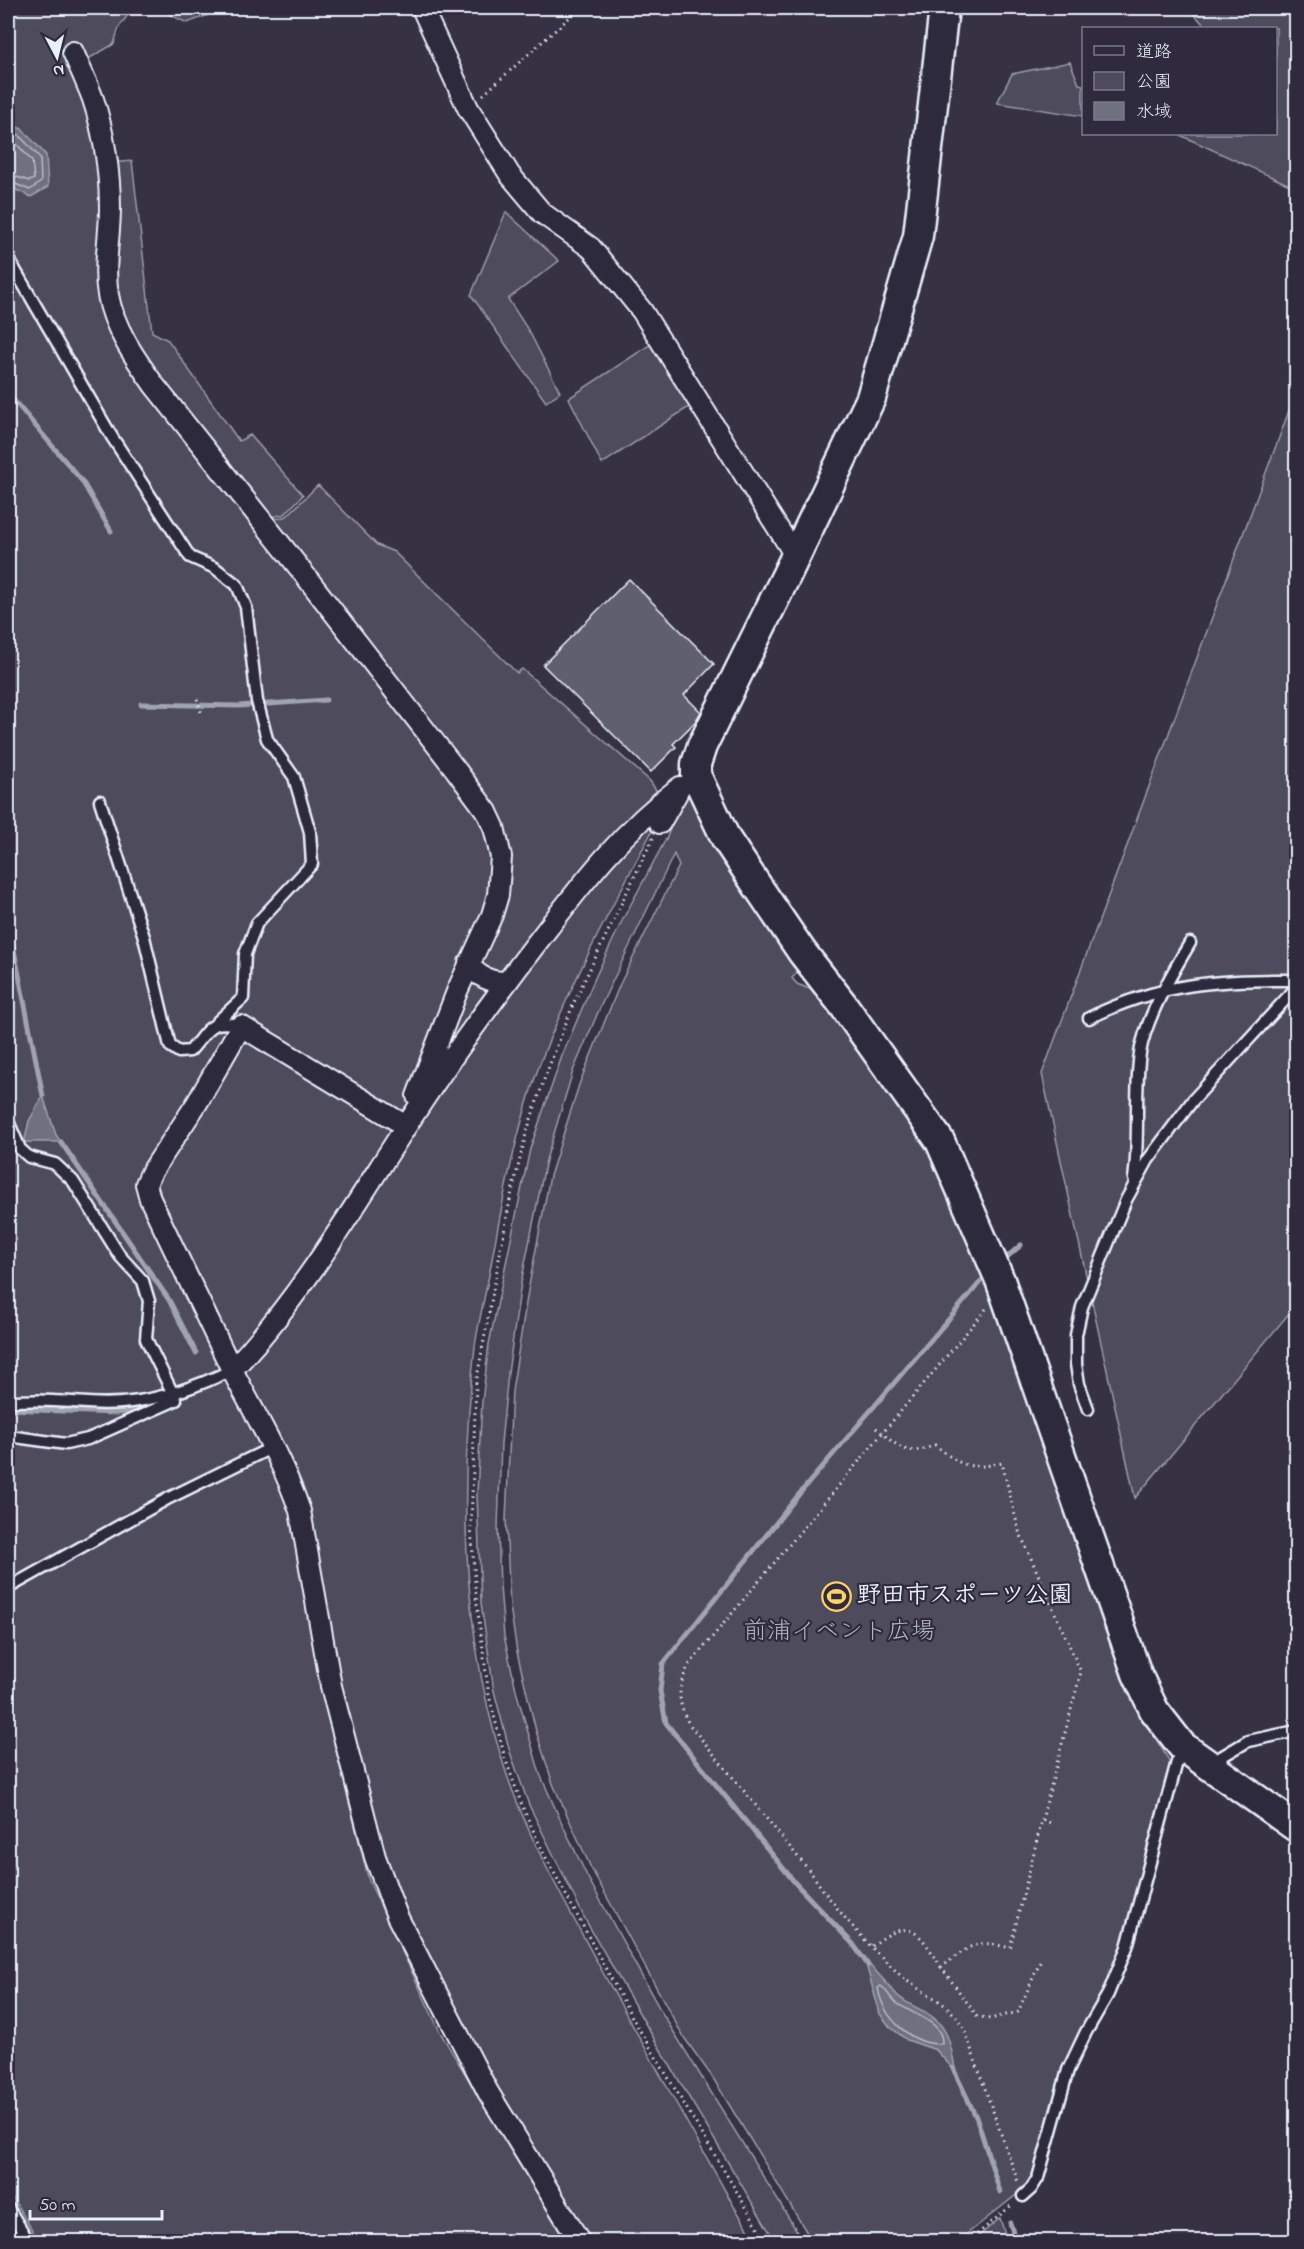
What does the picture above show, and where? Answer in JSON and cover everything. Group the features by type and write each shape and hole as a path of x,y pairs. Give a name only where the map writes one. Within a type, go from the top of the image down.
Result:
{"street":[{"path":"422,8 468,108 510,175 542,213 591,248 642,311 796,557"},
{"path":"660,823 688,781 702,746 796,557 871,398 918,236 944,8"},
{"path":"73,52 93,101 107,170 110,208 108,295 116,322 134,356 154,385 297,565 487,812 499,843 501,876 492,915 469,963 406,1126"},
{"path":"232,1370 263,1336 311,1273 406,1126 507,981 604,858 650,810 688,781"},
{"path":"688,781 802,952 844,1006 940,1141 1003,1288 1137,1674 1154,1710 1182,1746 1296,1827"},
{"path":"469,963 476,973 494,981 507,981"},
{"path":"406,1126 241,1026 197,1103 146,1184 150,1199 232,1370 273,1447 300,1511 331,1686 375,1857 397,1916 488,2092 580,2241"}],"lane":[{"path":"8,258 106,427 190,557 215,568 237,585 246,607 259,706 267,739 294,777 310,832 312,864 257,923 245,954 243,998 190,1051 179,1052 170,1046 144,937 100,801"},
{"path":"1132,1188 1137,1161 1142,1040 1164,990 1190,943"},
{"path":"1089,1018 1128,1000 1164,990 1229,981 1296,980"},
{"path":"1088,1409 1079,1384 1076,1335 1082,1307 1132,1188 1148,1160 1193,1100 1296,988"},
{"path":"216,1023 226,1022 241,1026"},
{"path":"8,1121 17,1146 29,1156 55,1164 73,1181 120,1256 143,1281 149,1301 146,1339 176,1400 88,1439 66,1444 8,1436"},
{"path":"8,1401 129,1403 198,1386 232,1370"},
{"path":"8,1588 169,1498 273,1447"},
{"path":"1208,1765 1248,1741 1296,1731"},
{"path":"1023,2196 1038,2178 1068,2070 1108,1994 1127,1947 1182,1746"},
{"path":"8,2208 29,2241"}],"path":[{"path":"468,108 580,8"},
{"path":"198,699 201,712"},
{"path":"660,823 574,1002 544,1077 526,1134 513,1189 477,1383 471,1526 476,1597 489,1696 505,1758 544,1854 633,2019 767,2241"},
{"path":"968,2241 1023,2196 964,2029 957,2016 947,2005 899,1975 830,1900 812,1874 689,1724 682,1711 680,1682 689,1665 1003,1288"},
{"path":"876,1428 896,1445 911,1451 921,1452 935,1445 952,1458 973,1467 1002,1463 1019,1531 1081,1672 1010,1948 989,1943 975,1944 941,1967"},
{"path":"1042,1820 1051,1823"},
{"path":"872,1946 896,1930 908,1929 916,1932 924,1939 941,1967 977,2016 990,2019 1014,2014 1022,2008 1041,1960"}],"green space":[{"path":"8,8 133,8 119,27 114,44 83,62 81,83 100,157 109,314 489,829 495,882 408,1114 399,1117 240,1018 148,1171 265,1443 255,1451 8,1584"},
{"path":"162,8 227,8 187,23"},
{"path":"1188,8 1296,8 1296,188 1180,135 1277,135 1277,27 1206,27"},
{"path":"1070,62 1079,84 1082,85 1082,116 997,103 1012,74"},
{"path":"132,161 152,332 168,340 239,441 250,435 303,495 285,514 268,518 150,370 117,306 111,163"},
{"path":"506,212 559,261 508,299 530,333 560,392 546,402 471,295"},
{"path":"651,344 692,405 602,464 569,398"},
{"path":"1296,392 1296,1305 1135,1498 1042,1074"},
{"path":"318,485 377,545 394,552 517,673 522,669 650,781 660,796 503,976 476,965 505,843 269,521 287,516"},
{"name":"野田市スポーツ公園","path":"684,794 692,795 803,967 792,978 797,984 822,994 852,1030 936,1162 982,1269 1137,1708 1170,1762 1122,1944 1109,1979 1062,2069 1032,2180 958,2241 812,2241 713,2078 683,2036 591,1868 553,1784 536,1731 517,1652 510,1606 506,1519 512,1391 550,1176 580,1082 620,984 679,866 674,854 602,1003 573,1071 546,1160 521,1283 501,1443 498,1527 504,1636 517,1694 540,1774 587,1876 662,2013 803,2241 775,2241 586,1921 529,1805 510,1752 494,1691 481,1603 477,1493 482,1402 489,1344 530,1149 562,1056 594,980 623,919 667,837"},
{"path":"668,801 567,998 539,1066 517,1140 505,1189 475,1346 467,1451 467,1558 479,1664 490,1716 504,1766 524,1819 548,1870 602,1971 735,2208 756,2241 585,2241 492,2092 392,1894 335,1683 314,1546 241,1369 542,942"},
{"path":"468,977 494,989 432,1080"},
{"path":"241,1035 400,1129 328,1239 234,1359 152,1180"},
{"path":"265,1457 271,1458 286,1491 303,1567 320,1687 369,1881 441,2034 566,2241 39,2241 8,2191 8,1596 132,1523"},
{"path":"1000,2218 1007,2241 973,2241"}],"water":[{"path":"8,124 22,129 46,155 48,187 31,197 8,186"},
{"path":"43,1096 56,1135 61,1142 20,1142 25,1139 29,1121"},
{"path":"865,1961 900,1998 925,2012 940,2024 948,2038 956,2072 936,2050 907,2040 890,2027 880,2014"}],"building":[{"path":"629,579 714,664 684,695 701,712 695,722 673,744 676,747 651,772 543,665"}],"waterway":[{"path":"8,390 11,397 82,481 111,531"},
{"path":"141,704 239,706 326,700"},
{"path":"10,930 43,1096"},
{"path":"61,1142 169,1300 196,1353"},
{"path":"8,1147 19,1143"},
{"path":"1007,1257 1021,1245"},
{"path":"868,1965 853,1944 796,1884 666,1723 660,1691 663,1664 800,1493 983,1279"},
{"path":"8,1409 117,1413 139,1410"},
{"path":"953,2068 977,2119 1000,2192"},
{"path":"1010,2223 1016,2242"}],"place":[{"name":"野田市スポーツ公園","path":"836,1596"}],"park label":[{"name":"前浦イベント広場","path":"839,1632"}]}
